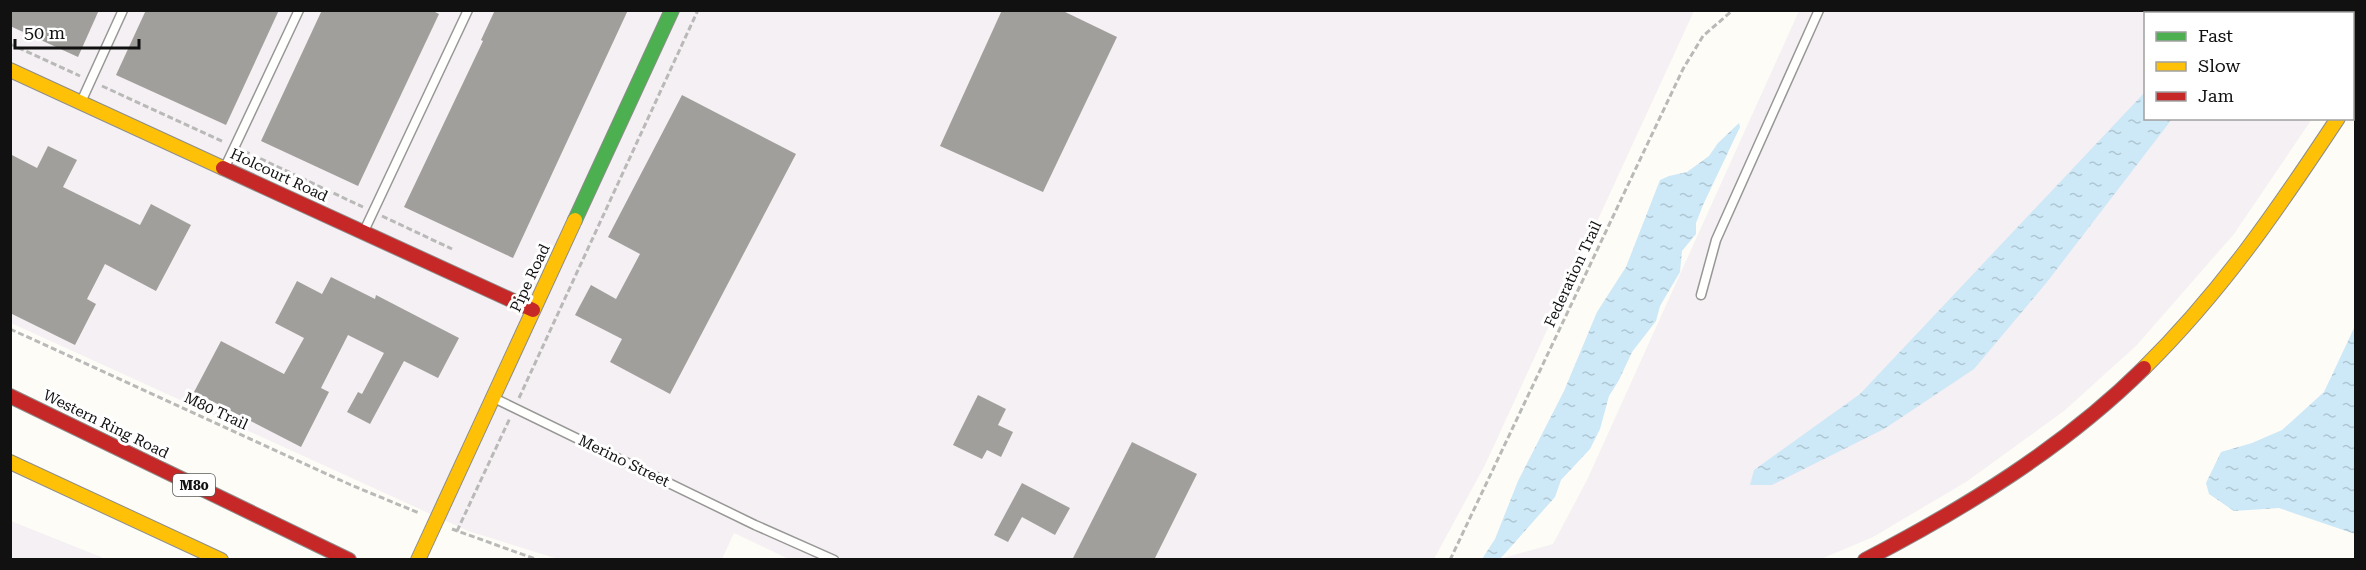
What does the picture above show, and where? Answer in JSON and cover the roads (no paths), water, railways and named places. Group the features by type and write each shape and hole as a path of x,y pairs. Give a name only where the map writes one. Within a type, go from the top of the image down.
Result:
{"main road":[{"name":"Pipe Road","path":"418,560 672,10"},
{"name":"Holcourt Road","path":"10,70 533,310"},
{"path":"1865,560 1971,502 2086,420 2138,375 2211,297 2272,218 2337,120"},
{"name":"Western Ring Road","path":"10,396 349,560"},
{"path":"10,462 221,560"}],"lane":[{"path":"80,102 123,10"},
{"path":"224,168 299,10"},
{"path":"364,233 468,10"},
{"path":"1701,296 1716,240 1819,10"},
{"name":"Merino Street","path":"493,398 754,525 834,560"}],"water":[{"path":"2144,93 2144,120 2171,120 2047,282 1974,369 1884,429 1772,485 1750,485 1754,470 1860,394"},
{"path":"1739,123 1740,127 1696,223 1696,234 1682,251 1680,272 1660,306 1656,321 1632,352 1609,396 1600,429 1590,449 1561,480 1555,497 1500,559 1482,559 1495,539 1518,481 1564,391 1597,312 1626,267 1660,180 1687,172 1709,156 1718,143"},
{"path":"2355,326 2355,534 2279,508 2234,511 2209,494 2206,483 2221,452 2252,443 2282,430 2324,392"}]}
